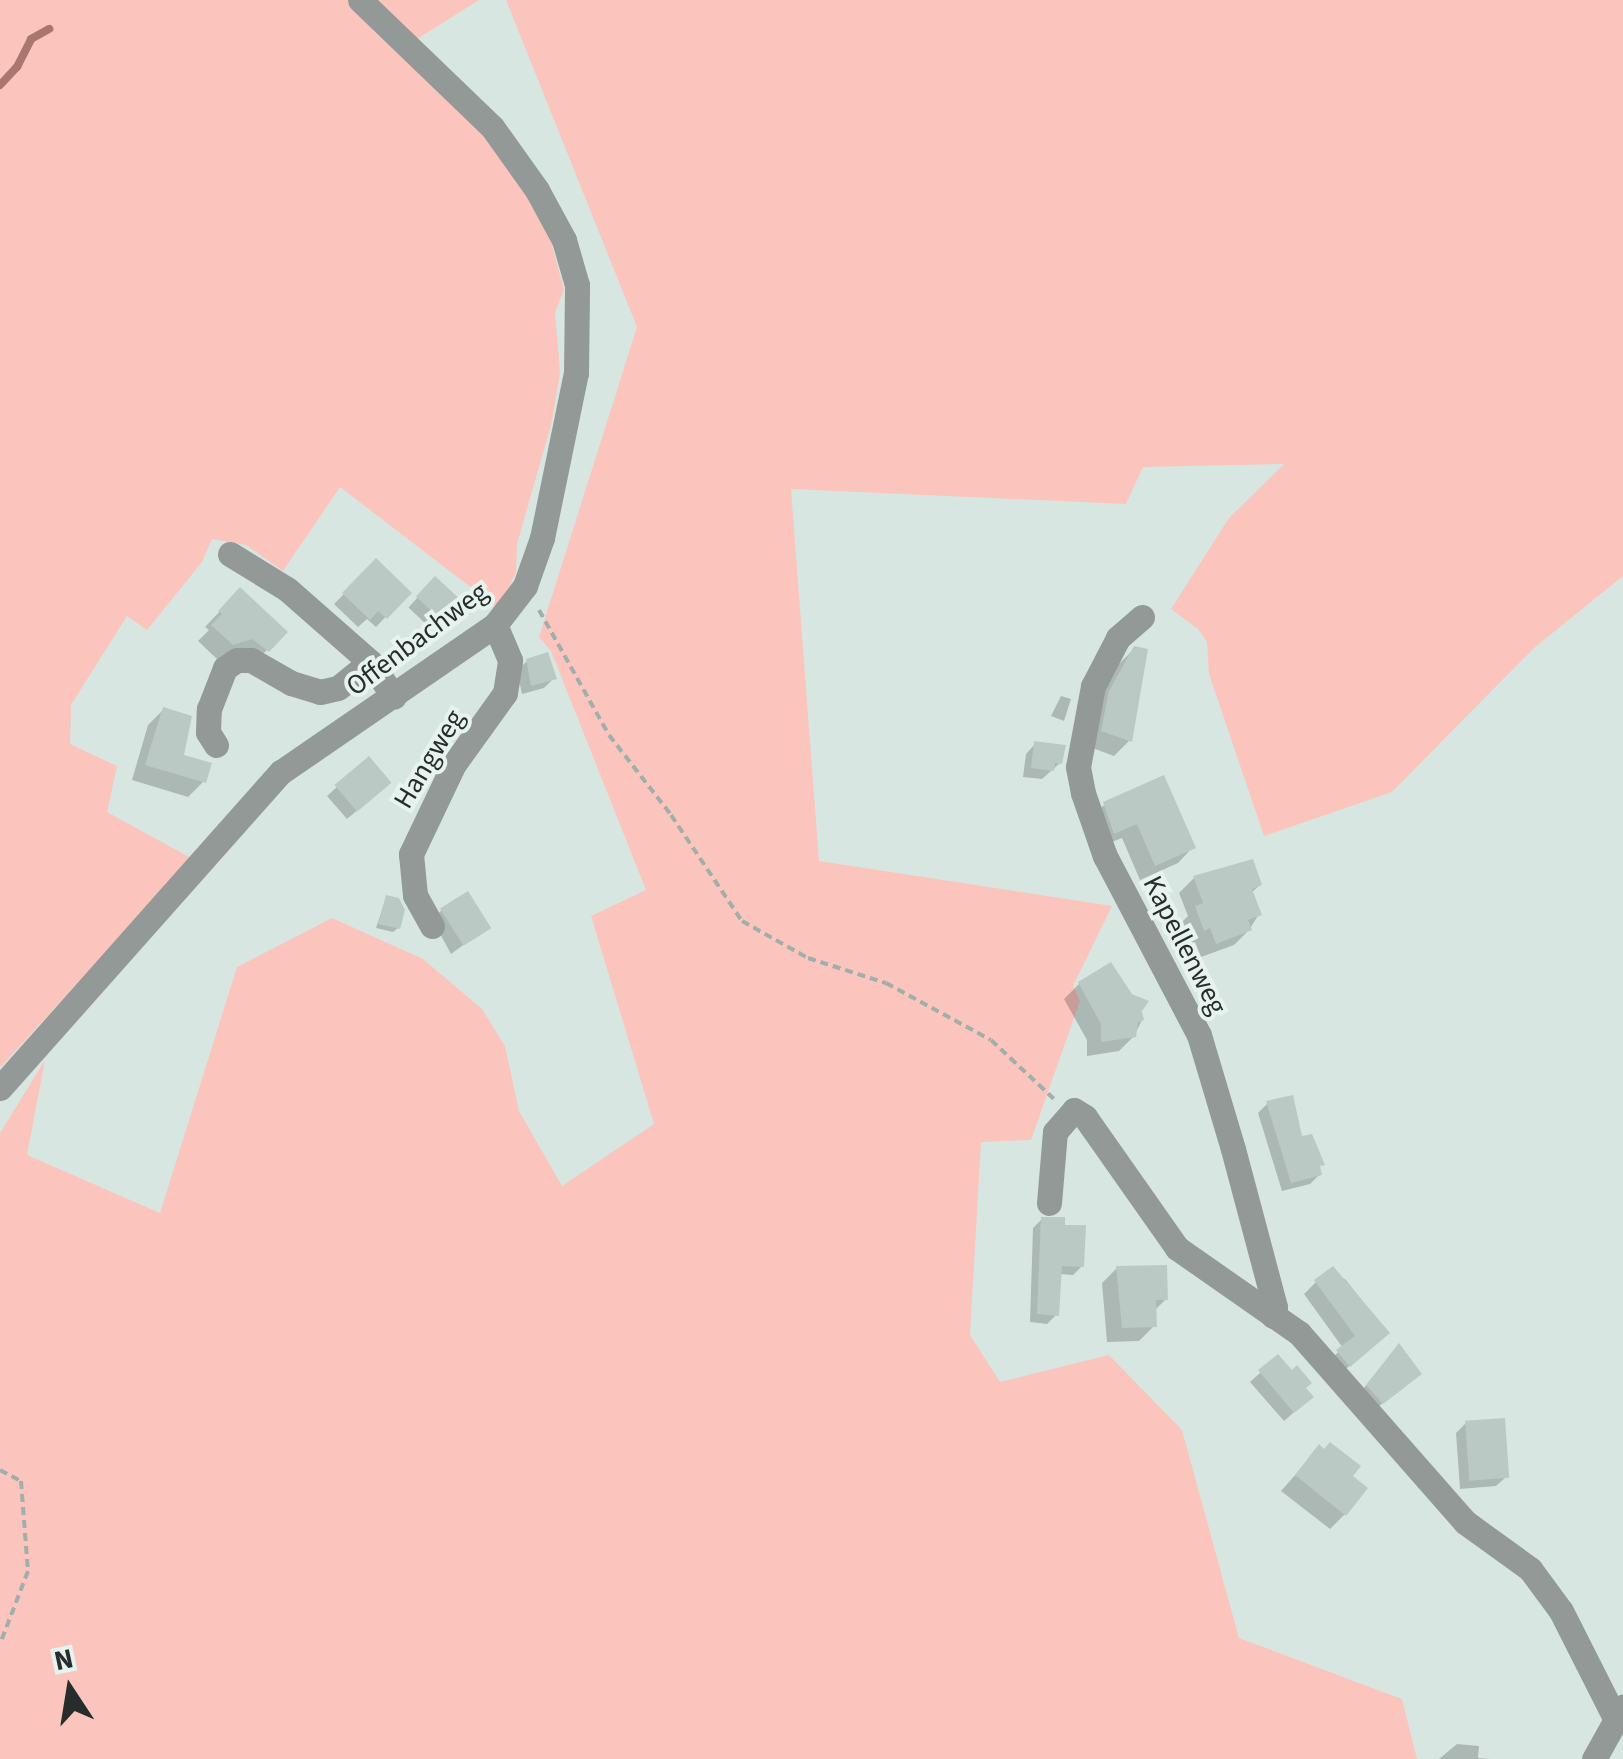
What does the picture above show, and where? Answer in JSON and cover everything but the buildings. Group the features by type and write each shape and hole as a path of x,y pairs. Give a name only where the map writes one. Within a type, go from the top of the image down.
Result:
{"street":[{"name":"Offenbachweg","path":"0,1088 280,772 495,625 525,586 553,499 576,373 576,285 564,240 537,190 492,127 360,0"},
{"path":"230,554 287,589 370,662 394,697"},
{"name":"Kapellenweg","path":"1142,617 1118,638 1093,686 1078,768 1105,856 1199,1035 1275,1307 1273,1316"},
{"name":"Hangweg","path":"432,926 416,896 412,854 454,764 505,694 510,660 495,625"},
{"path":"216,745 207,725 210,710 226,668 237,660 251,660 320,692 338,688 370,662"},
{"path":"1049,1203 1056,1132 1068,1112 1085,1117 1177,1248 1299,1333 1465,1522 1530,1569 1561,1611 1619,1711 1594,1759"}],"path":[{"path":"525,586 609,734 671,815 742,921 808,958 886,984 992,1040 1068,1112"},
{"path":"0,1470 21,1481 28,1571 0,1644"}],"shaded area":[{"path":"0,0 352,0 478,126 547,226 564,290 555,312 560,373 551,425 517,544 516,572 499,609 340,487 283,571 246,545 212,539 202,562 147,630 127,616 71,705 70,744 117,766 107,812 191,858 0,1068"},
{"path":"375,0 479,0 414,41"},
{"path":"506,0 1623,0 1623,576 1534,648 1392,792 1264,836 1209,674 1207,642 1198,629 1171,609 1229,518 1284,464 1143,467 1126,504 791,489 819,861 1112,906 1073,986 1080,1001 1031,1140 981,1142 970,1335 1000,1382 1109,1355 1182,1430 1239,1638 1402,1699 1417,1759 0,1759 0,1133 45,1060 27,1155 160,1213 237,967 332,918 423,959 482,1009 505,1046 519,1111 562,1186 654,1124 591,916 646,890 551,651 539,637 637,327"}],"waterway":[{"path":"0,85 17,67 31,39 49,29"}]}
